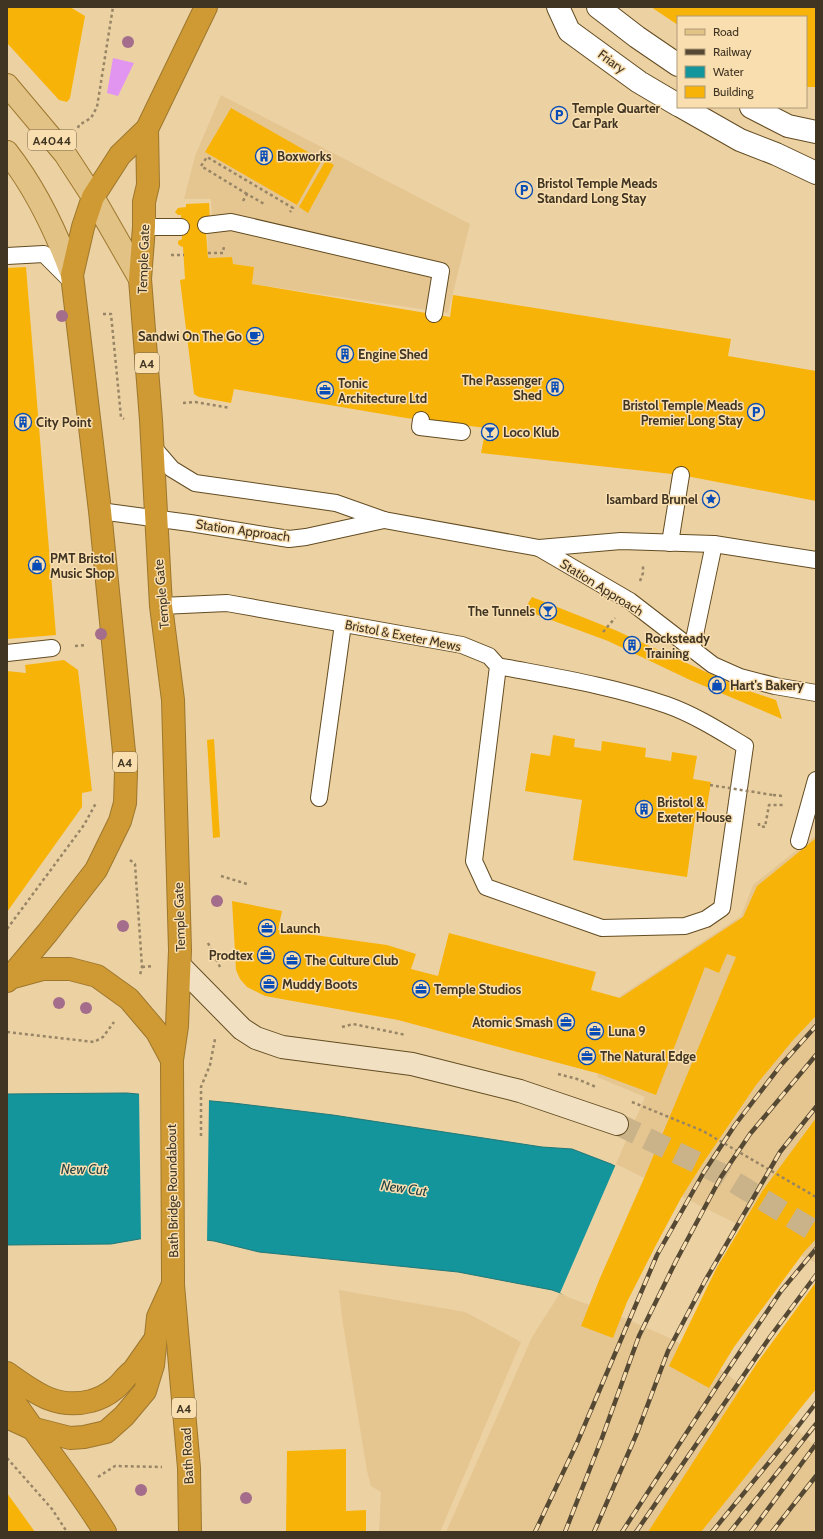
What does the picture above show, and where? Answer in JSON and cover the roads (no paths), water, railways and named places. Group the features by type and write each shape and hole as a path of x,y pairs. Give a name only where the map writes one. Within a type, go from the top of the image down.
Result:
{"highway":[{"name":"Temple Gate","path":"73,280 83,227 93,197 120,155 147,128 206,7"},
{"name":"Temple Gate","path":"147,128 148,185 144,202 144,227 140,278 153,447 155,519 161,606 173,700 180,966 177,1026 172,1060"},
{"name":"A4","path":"8,980 48,932 96,870 120,821 125,803 126,772 100,511 73,280"},
{"name":"A4","path":"8,980 43,968 70,969 97,976 129,999 157,1032 172,1060"},
{"name":"Bath Bridge Roundabout","path":"156,1339 158,1317 173,1280 172,1060"},
{"name":"Bath Road","path":"173,1280 189,1468 190,1532"},
{"name":"A4","path":"31,1428 70,1438 84,1437 106,1432 124,1416 144,1391 154,1365 156,1339"},
{"path":"7,1373 33,1392 62,1403 80,1404 98,1399 114,1390 128,1374 133,1371 156,1339"},
{"path":"7,1391 31,1428 78,1491 105,1532"},
{"path":"7,1417 31,1428"}],"main road":[{"name":"A4044","path":"7,85 65,154 93,197 140,278"},
{"name":"A4044","path":"7,152 50,219 62,246 73,280"}],"street":[{"name":"Friary","path":"558,7 569,31 639,82 677,104"},
{"path":"598,7 637,37 677,64"},
{"path":"684,108 740,140 776,154 816,173"},
{"path":"753,108 788,126 816,132"},
{"path":"180,966 242,1029 256,1038 282,1047 412,1064 520,1091 617,1124"}],"lane":[{"path":"206,225 231,222 441,271 434,314"},
{"path":"144,227 181,227"},
{"path":"7,256 44,254 73,280"},
{"path":"421,420 420,427 462,432"},
{"name":"Station Approach","path":"153,447 172,469 195,484 336,503 384,520 539,548 621,541 714,544 816,560"},
{"path":"670,543 681,475"},
{"name":"Station Approach","path":"100,511 289,539 306,537 384,520"},
{"path":"692,649 714,544"},
{"name":"Station Approach","path":"539,548 630,601 713,664 740,677 774,686 816,693"},
{"name":"Bristol & Exeter Mews","path":"161,606 227,603 462,645 489,656 498,666 608,687 668,706 710,725 745,746 722,908 706,919 685,926 602,928 486,887 474,861 498,666"},
{"path":"319,798 343,624"},
{"path":"7,653 52,648"},
{"path":"799,841 816,780"}],"water":[{"name":"New Cut","path":"127,1093 233,1103 333,1115 542,1147 572,1149 611,1164 813,1264 797,1427 715,1363 675,1338 621,1314 552,1290 458,1272 259,1252 214,1241 162,1235 111,1244 7,1245 7,1094"}],"tunnel":[{"path":"617,1124 721,1174 816,1232"}],"railway":[{"path":"535,1532 577,1443 657,1255 704,1172 735,1125 781,1065 816,1026"},
{"path":"565,1532 602,1438 639,1336 676,1261 721,1177 750,1134 816,1055"},
{"path":"594,1532 637,1433 668,1351 705,1281 780,1152 816,1107"},
{"path":"622,1532 781,1291 816,1249"},
{"path":"636,1532 770,1337 816,1275"},
{"path":"712,1532 816,1403"},
{"path":"730,1532 816,1424"},
{"path":"751,1532 816,1444"},
{"path":"772,1532 816,1476"}],"place":[{"name":"Temple Quarter Car Park","path":"559,115"},
{"name":"Boxworks","path":"264,156"},
{"name":"Bristol Temple Meads Standard Long Stay","path":"524,190"},
{"name":"Sandwi On The Go","path":"255,336"},
{"name":"Engine Shed","path":"345,354"},
{"name":"The Passenger Shed","path":"555,387"},
{"name":"Tonic Architecture Ltd","path":"325,390"},
{"name":"Bristol Temple Meads Premier Long Stay","path":"756,412"},
{"name":"City Point","path":"23,422"},
{"name":"Loco Klub","path":"490,432"},
{"name":"Isambard Brunel","path":"711,499"},
{"name":"PMT Bristol Music Shop","path":"37,565"},
{"name":"The Tunnels","path":"548,611"},
{"name":"Rocksteady Training","path":"632,645"},
{"name":"Hart's Bakery","path":"717,685"},
{"name":"Bristol & Exeter House","path":"644,809"},
{"name":"Launch","path":"267,928"},
{"name":"Prodtex","path":"266,955"},
{"name":"The Culture Club","path":"292,960"},
{"name":"Muddy Boots","path":"269,984"},
{"name":"Temple Studios","path":"421,989"},
{"name":"Atomic Smash","path":"566,1022"},
{"name":"Luna 9","path":"595,1031"},
{"name":"The Natural Edge","path":"587,1056"}]}
